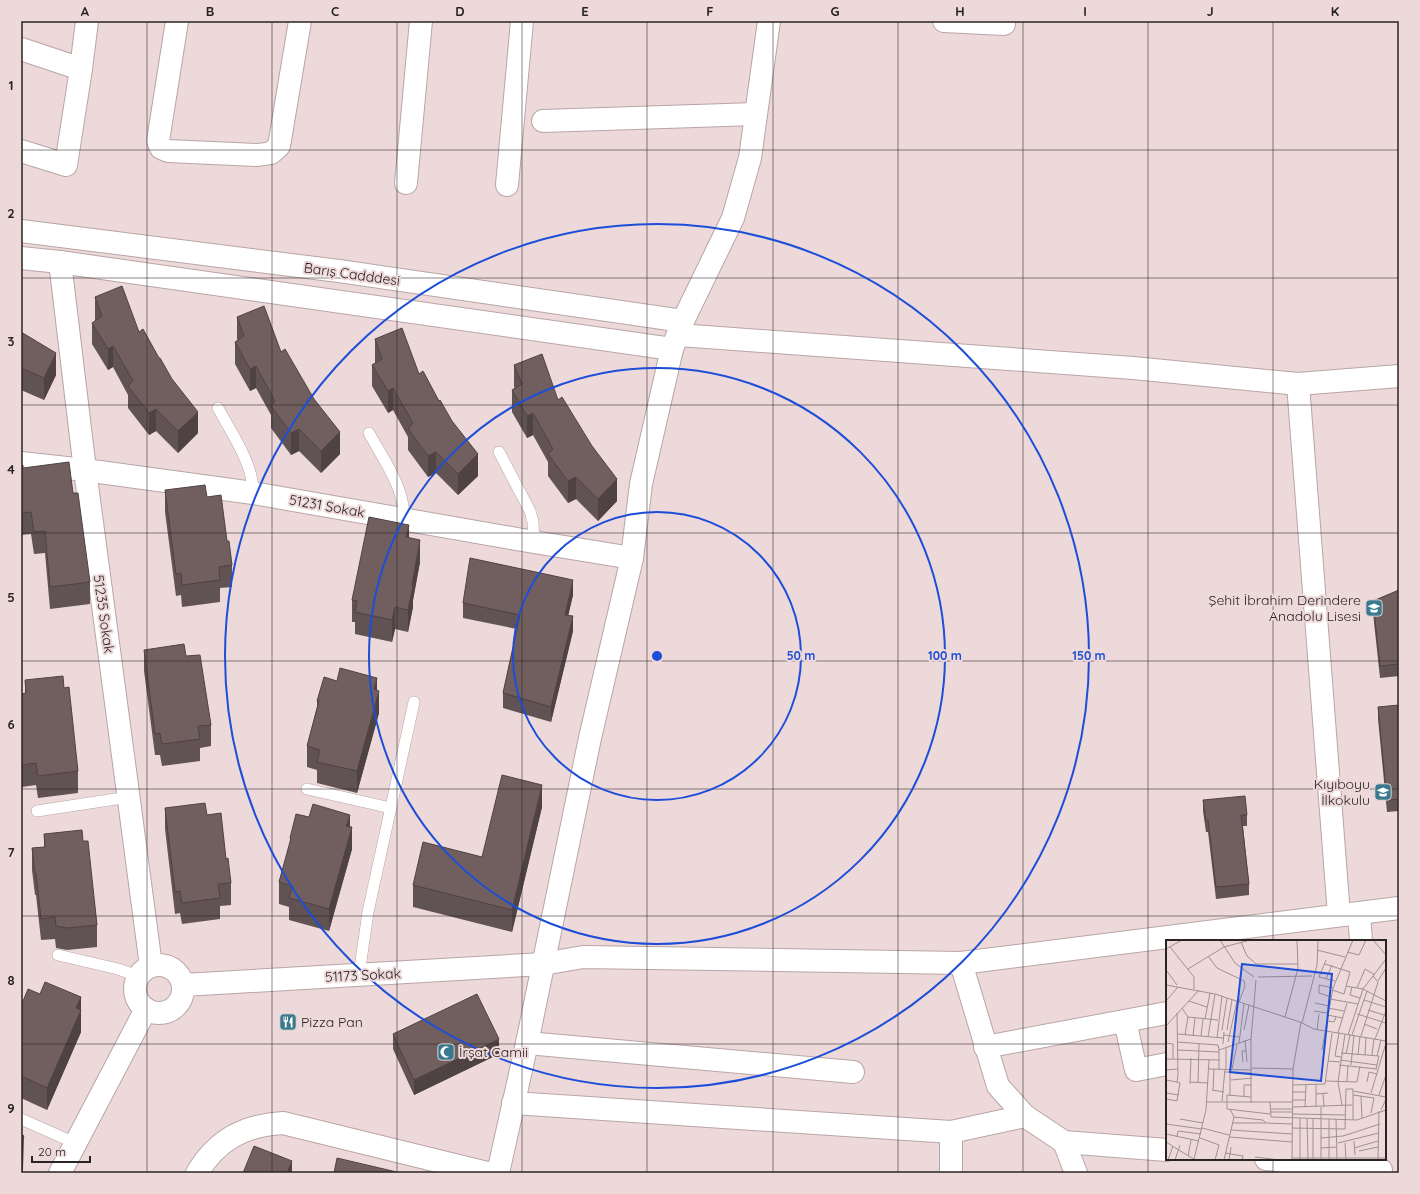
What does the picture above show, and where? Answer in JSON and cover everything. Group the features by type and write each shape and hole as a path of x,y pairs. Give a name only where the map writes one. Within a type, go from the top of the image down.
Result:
{"street":[{"path":"21,151 66,165 81,69 86,21"},
{"path":"177,21 158,141 161,148 168,151 258,155 271,153 279,146 300,21"},
{"path":"406,183 421,21"},
{"path":"507,185 522,21"},
{"path":"498,1173 527,1043 590,738 632,558 641,484 678,335 733,218 750,158 768,21"},
{"path":"944,21 1004,24"},
{"path":"21,49 81,69"},
{"path":"543,121 756,114"},
{"name":"Barış Cadddesi","path":"21,231 339,271 678,335"},
{"path":"21,258 678,335 1133,368 1298,384 1399,376"},
{"name":"51235 Sokak","path":"60,262 85,470 129,797 145,971"},
{"path":"1298,384 1349,914 1361,940"},
{"name":"51231 Sokak","path":"21,463 85,470 253,493 632,558"},
{"name":"51173 Sokak","path":"1190,940 1269,932 1349,914 1399,908"},
{"name":"51173 Sokak","path":"182,985 543,964 583,957 961,963 1166,942"},
{"path":"961,963 985,1047 998,1086 1025,1116 1064,1142 1166,1150"},
{"path":"163,965 174,970 180,977 182,985 183,993 180,1001 175,1007 160,1013 146,1009 140,1004 135,991 135,983 145,971 163,965"},
{"path":"60,1173 146,1009"},
{"path":"985,1047 1166,1013"},
{"path":"1125,1021 1136,1070 1166,1064"},
{"path":"527,1043 853,1072"},
{"path":"513,1103 951,1132 1025,1116"},
{"path":"197,1173 212,1152 232,1136 256,1126 283,1123 487,1173"},
{"path":"951,1132 951,1173"},
{"path":"1064,1142 1076,1173"},
{"path":"1280,1160 1381,1167"}],"lane":[{"path":"218,408 249,466 254,486 253,493"},
{"path":"369,433 400,491 403,502 404,519"},
{"path":"499,452 530,510 533,522 534,542"},
{"path":"359,975 368,912 414,702"},
{"path":"307,789 391,808"},
{"path":"36,811 129,797"},
{"path":"58,955 118,969 145,971"},
{"path":"21,1119 75,1143"}],"building":[{"path":"122,286 139,332 143,329 172,379 198,412 178,431 156,409 149,413 128,386 133,381 113,346 108,349 92,323 102,316 95,297"},
{"path":"264,306 281,352 285,349 314,399 340,432 321,451 299,429 291,433 271,406 275,401 256,366 250,369 235,342 244,336 237,317"},
{"path":"402,328 419,374 423,371 439,401 440,400 452,421 478,454 458,474 436,452 428,456 408,429 413,423 393,388 388,391 372,365 382,359 375,339"},
{"path":"21,332 56,353 44,378 21,368"},
{"path":"542,354 558,400 562,397 592,446 617,479 598,499 576,477 568,481 548,454 553,449 533,413 527,416 512,390 522,384 514,365"},
{"path":"69,462 73,493 78,493 90,582 50,587 45,531 34,532 31,512 21,513 21,466 23,465 23,468"},
{"path":"205,485 207,497 221,495 227,541 229,541 232,565 219,567 220,580 182,585 181,573 176,574 165,490"},
{"path":"369,517 409,525 406,537 420,540 408,610 395,607 392,620 355,612 357,601 352,600"},
{"path":"470,558 573,580 565,615 573,616 551,707 503,693 520,615 463,603"},
{"path":"1399,590 1399,664 1380,666 1373,601"},
{"path":"184,644 186,656 200,655 211,725 198,726 200,739 162,744 160,733 155,734 144,650"},
{"path":"340,668 377,678 374,689 379,691 357,771 317,762 320,750 307,746 324,677 337,681"},
{"path":"63,676 64,688 69,687 78,771 38,776 36,763 22,765 21,694 26,693 25,680"},
{"path":"1399,705 1399,799 1387,800 1378,707"},
{"path":"502,775 542,785 512,910 413,885 423,842 482,857"},
{"path":"1245,796 1247,815 1241,815 1249,884 1216,887 1208,820 1206,821 1203,800"},
{"path":"205,803 207,815 221,813 226,859 228,858 231,883 218,884 220,898 182,903 180,891 175,892 165,808"},
{"path":"313,804 350,815 346,826 352,827 329,909 289,898 293,886 279,882 296,814 309,817"},
{"path":"82,830 83,841 88,841 97,925 67,928 56,926 55,917 41,919 32,848 45,847 44,834"},
{"path":"45,982 81,997 76,1008 81,1010 47,1088 21,1076 21,1006 28,989 40,994"},
{"name":"İrşat Camii","path":"477,994 499,1039 414,1080 393,1034"},
{"path":"21,1134 24,1136 21,1141"},
{"path":"254,1146 292,1161 287,1173 243,1173"},
{"path":"337,1158 401,1173 334,1173"}],"place":[{"name":"Şehit İbrahim Derindere Anadolu Lisesi","path":"1374,608"},
{"name":"Kıyıboyu İlkokulu","path":"1383,792"},
{"name":"Pizza Pan","path":"288,1022"},
{"name":"İrşat Camii","path":"446,1052"}]}
